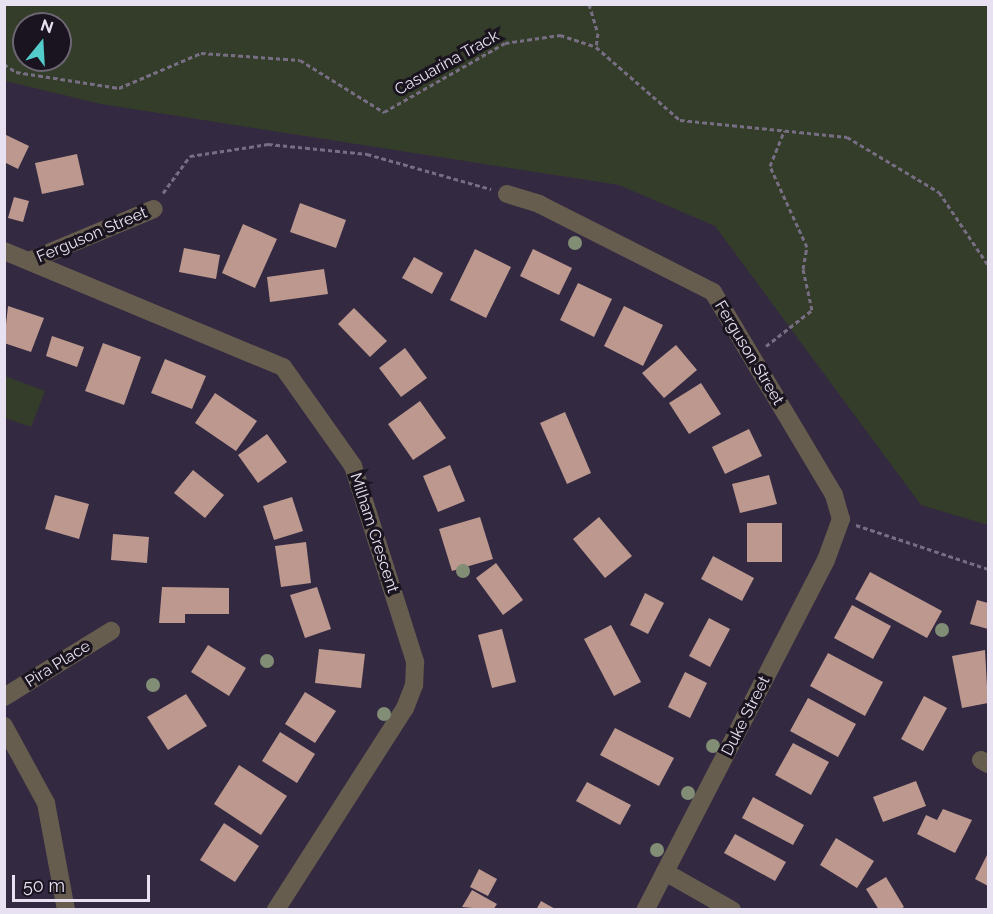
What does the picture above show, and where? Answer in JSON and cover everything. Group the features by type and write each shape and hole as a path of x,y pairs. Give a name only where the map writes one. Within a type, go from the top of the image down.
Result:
{"street":[{"name":"Ferguson Street","path":"507,194 539,204 712,292 834,495 841,519"},
{"name":"Ferguson Street","path":"29,261 154,209"},
{"name":"Milham Crescent","path":"4,251 283,367 353,466 415,662 414,685 405,708 276,909"},
{"name":"Duke Street","path":"645,909 826,560 841,519"},
{"name":"Pira Place","path":"4,697 111,631"},
{"path":"4,726 46,803 66,909"},
{"path":"665,872 732,909"}],"path":[{"path":"589,4 598,33 596,47"},
{"name":"Casuarina Track","path":"4,64 16,72 119,88 201,53 300,60 384,112 505,43 560,35 596,47 680,120 847,137 939,192 988,265"},
{"path":"752,358 812,310 803,269 807,247 770,166 784,131"},
{"path":"154,209 190,156 268,144 367,154 507,194"},
{"path":"841,519 988,569"}],"green space":[{"path":"5,4 988,5 988,525 921,505 715,226 619,185 101,104 5,81"},
{"path":"5,376 45,391 31,427 5,418"}],"building":[{"path":"4,134 29,146 18,169 4,162"},
{"path":"77,154 84,185 42,194 35,163"},
{"path":"14,197 29,201 23,222 8,218"},
{"path":"300,203 346,220 336,248 290,232"},
{"path":"243,224 277,239 255,288 222,273"},
{"path":"184,248 220,255 216,279 179,272"},
{"path":"475,249 511,267 486,318 450,300"},
{"path":"533,249 572,268 559,295 520,276"},
{"path":"414,257 443,273 432,294 402,278"},
{"path":"324,269 328,294 270,302 267,277"},
{"path":"578,283 612,299 594,337 560,320"},
{"path":"8,306 44,318 31,352 4,343"},
{"path":"624,306 663,325 643,366 604,346"},
{"path":"354,308 387,341 370,357 338,324"},
{"path":"52,336 84,347 77,367 46,356"},
{"path":"103,343 141,357 124,405 85,391"},
{"path":"676,345 697,370 664,398 642,373"},
{"path":"405,348 427,378 401,397 379,368"},
{"path":"165,359 206,376 192,409 151,393"},
{"path":"701,383 721,414 689,434 669,403"},
{"path":"215,393 257,421 236,451 195,423"},
{"path":"420,401 446,438 413,460 388,424"},
{"path":"565,412 591,473 567,484 540,423"},
{"path":"749,429 762,456 725,474 712,447"},
{"path":"267,434 287,462 258,483 238,455"},
{"path":"450,465 465,501 438,512 423,476"},
{"path":"193,470 224,495 205,518 174,493"},
{"path":"769,475 777,504 740,513 732,484"},
{"path":"55,495 89,504 79,539 45,529"},
{"path":"292,497 303,531 274,540 263,506"},
{"path":"480,517 493,559 452,571 439,529"},
{"path":"599,517 632,556 605,578 573,539"},
{"path":"747,523 782,523 782,562 747,562"},
{"path":"113,534 149,537 147,563 111,560"},
{"path":"306,542 311,583 281,587 275,546"},
{"path":"713,556 754,578 742,601 701,579"},
{"path":"496,563 523,600 503,615 476,578"},
{"path":"870,572 942,611 927,638 855,599"},
{"path":"162,587 229,588 229,614 185,614 185,623 159,623"},
{"path":"317,587 331,629 305,638 290,595"},
{"path":"645,593 664,603 648,634 630,625"},
{"path":"977,600 988,603 988,629 970,624"},
{"path":"852,605 891,626 873,659 834,638"},
{"path":"709,618 730,629 710,667 689,656"},
{"path":"611,625 641,682 614,696 584,639"},
{"path":"502,629 516,682 492,688 478,635"},
{"path":"208,645 246,668 229,696 191,672"},
{"path":"319,649 365,654 361,688 315,683"},
{"path":"985,650 988,703 962,708 952,656"},
{"path":"828,653 883,682 865,716 810,686"},
{"path":"685,672 707,683 690,718 668,707"},
{"path":"305,692 336,711 315,743 285,724"},
{"path":"186,694 207,726 168,750 147,717"},
{"path":"924,696 947,708 923,751 901,739"},
{"path":"808,698 856,724 838,757 790,731"},
{"path":"615,728 674,758 659,786 600,755"},
{"path":"280,732 315,754 297,783 262,761"},
{"path":"793,743 829,762 811,795 775,775"},
{"path":"239,765 287,796 261,835 214,804"},
{"path":"916,781 926,806 883,822 873,797"},
{"path":"587,782 631,805 620,825 576,801"},
{"path":"753,797 804,825 793,845 742,818"},
{"path":"943,809 972,820 955,853 917,834 926,815 937,820"},
{"path":"224,823 259,846 235,882 200,860"},
{"path":"735,834 786,862 775,881 724,853"},
{"path":"836,838 874,861 857,888 820,865"},
{"path":"988,853 988,886 975,879"},
{"path":"479,869 497,879 488,896 470,887"},
{"path":"886,877 904,907 899,910 879,910 866,889"},
{"path":"472,890 497,904 493,910 462,907"},
{"path":"541,901 557,910 536,910"}]}
